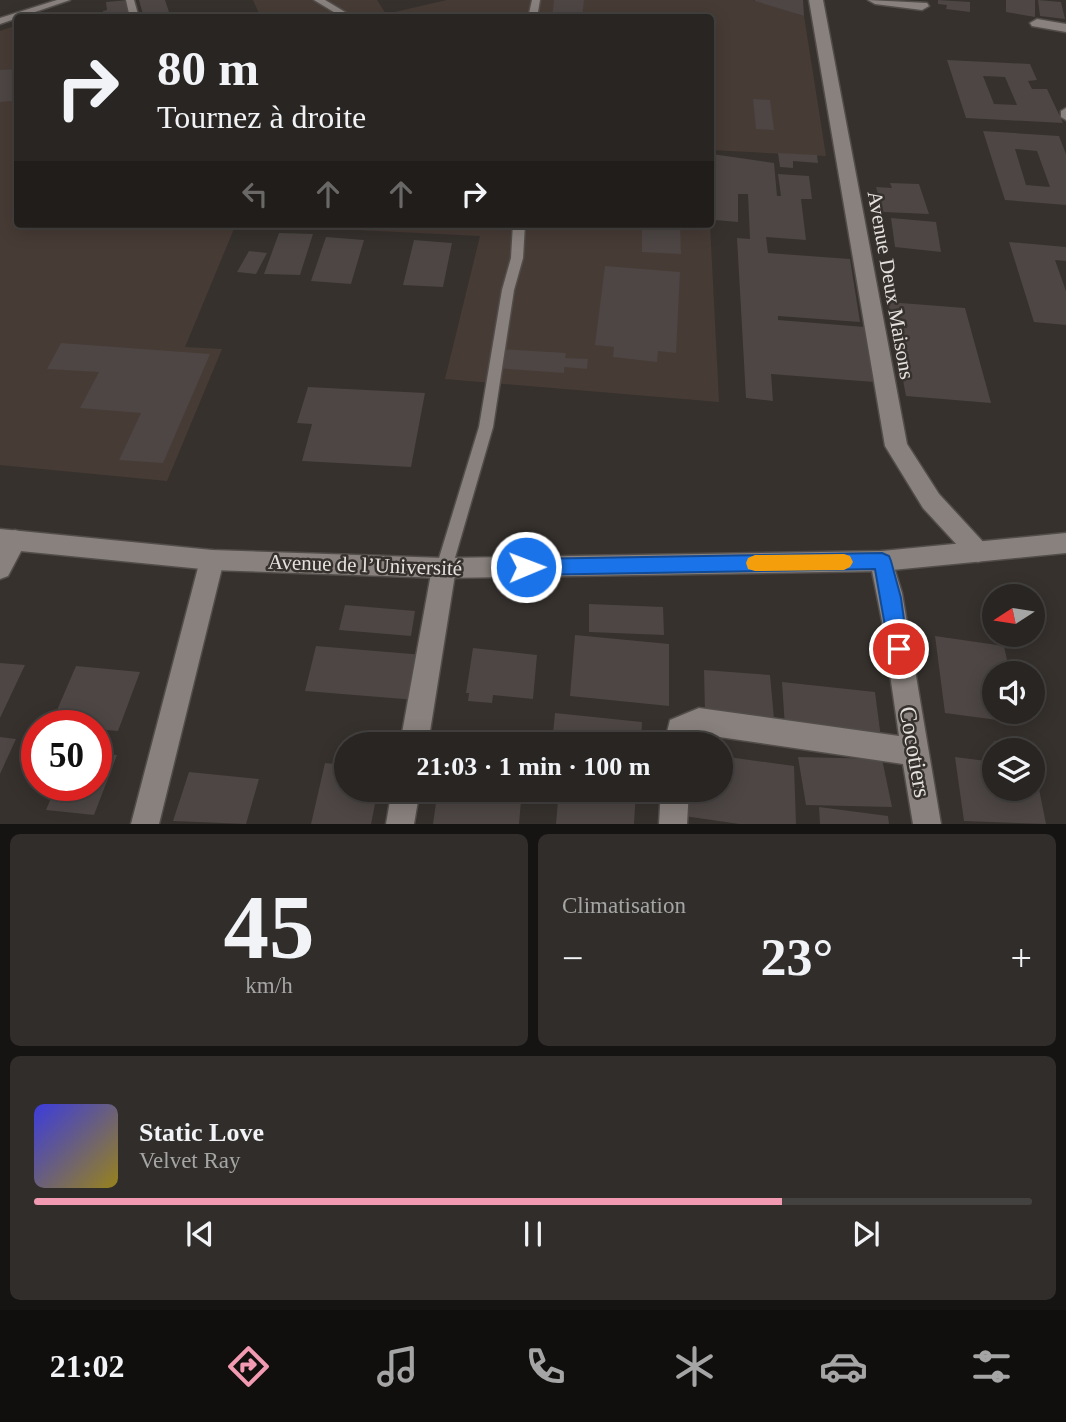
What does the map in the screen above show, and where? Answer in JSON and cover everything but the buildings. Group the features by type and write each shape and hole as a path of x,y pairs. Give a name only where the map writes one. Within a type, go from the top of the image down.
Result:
{"street":[{"name":"Avenue Deux Maisons","path":"816,0 897,446 932,501 978,552"},
{"path":"875,0 922,6"},
{"path":"1037,23 1066,27"},
{"name":"Avenue de l’Université","path":"8,539 212,560 444,568 882,561 1066,543"},
{"path":"0,569 8,539"},
{"path":"145,824 212,560"},
{"name":"Cocotiers","path":"882,561 891,598 914,752 928,824"},
{"path":"416,732 444,568"},
{"path":"680,732 680,729 699,721 914,752"},
{"path":"400,824 404,802"},
{"path":"673,824 674,802"}],"lane":[{"path":"22,14 66,0"},
{"path":"318,0 343,14"},
{"path":"1066,111 1066,117"},
{"path":"444,568 486,427 508,290 516,258 519,228"}],"shaded area":[{"path":"253,0 377,0 386,14 259,14"},
{"path":"447,0 753,0 804,16 826,156 714,150 714,14 386,14"},
{"path":"14,26 14,228 234,228 185,347 222,349 167,481 0,465 0,31"},
{"path":"710,228 719,402 445,379 480,236 335,229"}],"slow traffic":[{"path":"755,563 844,562"}],"route":[{"path":"526,567 882,561 899,649"}]}
